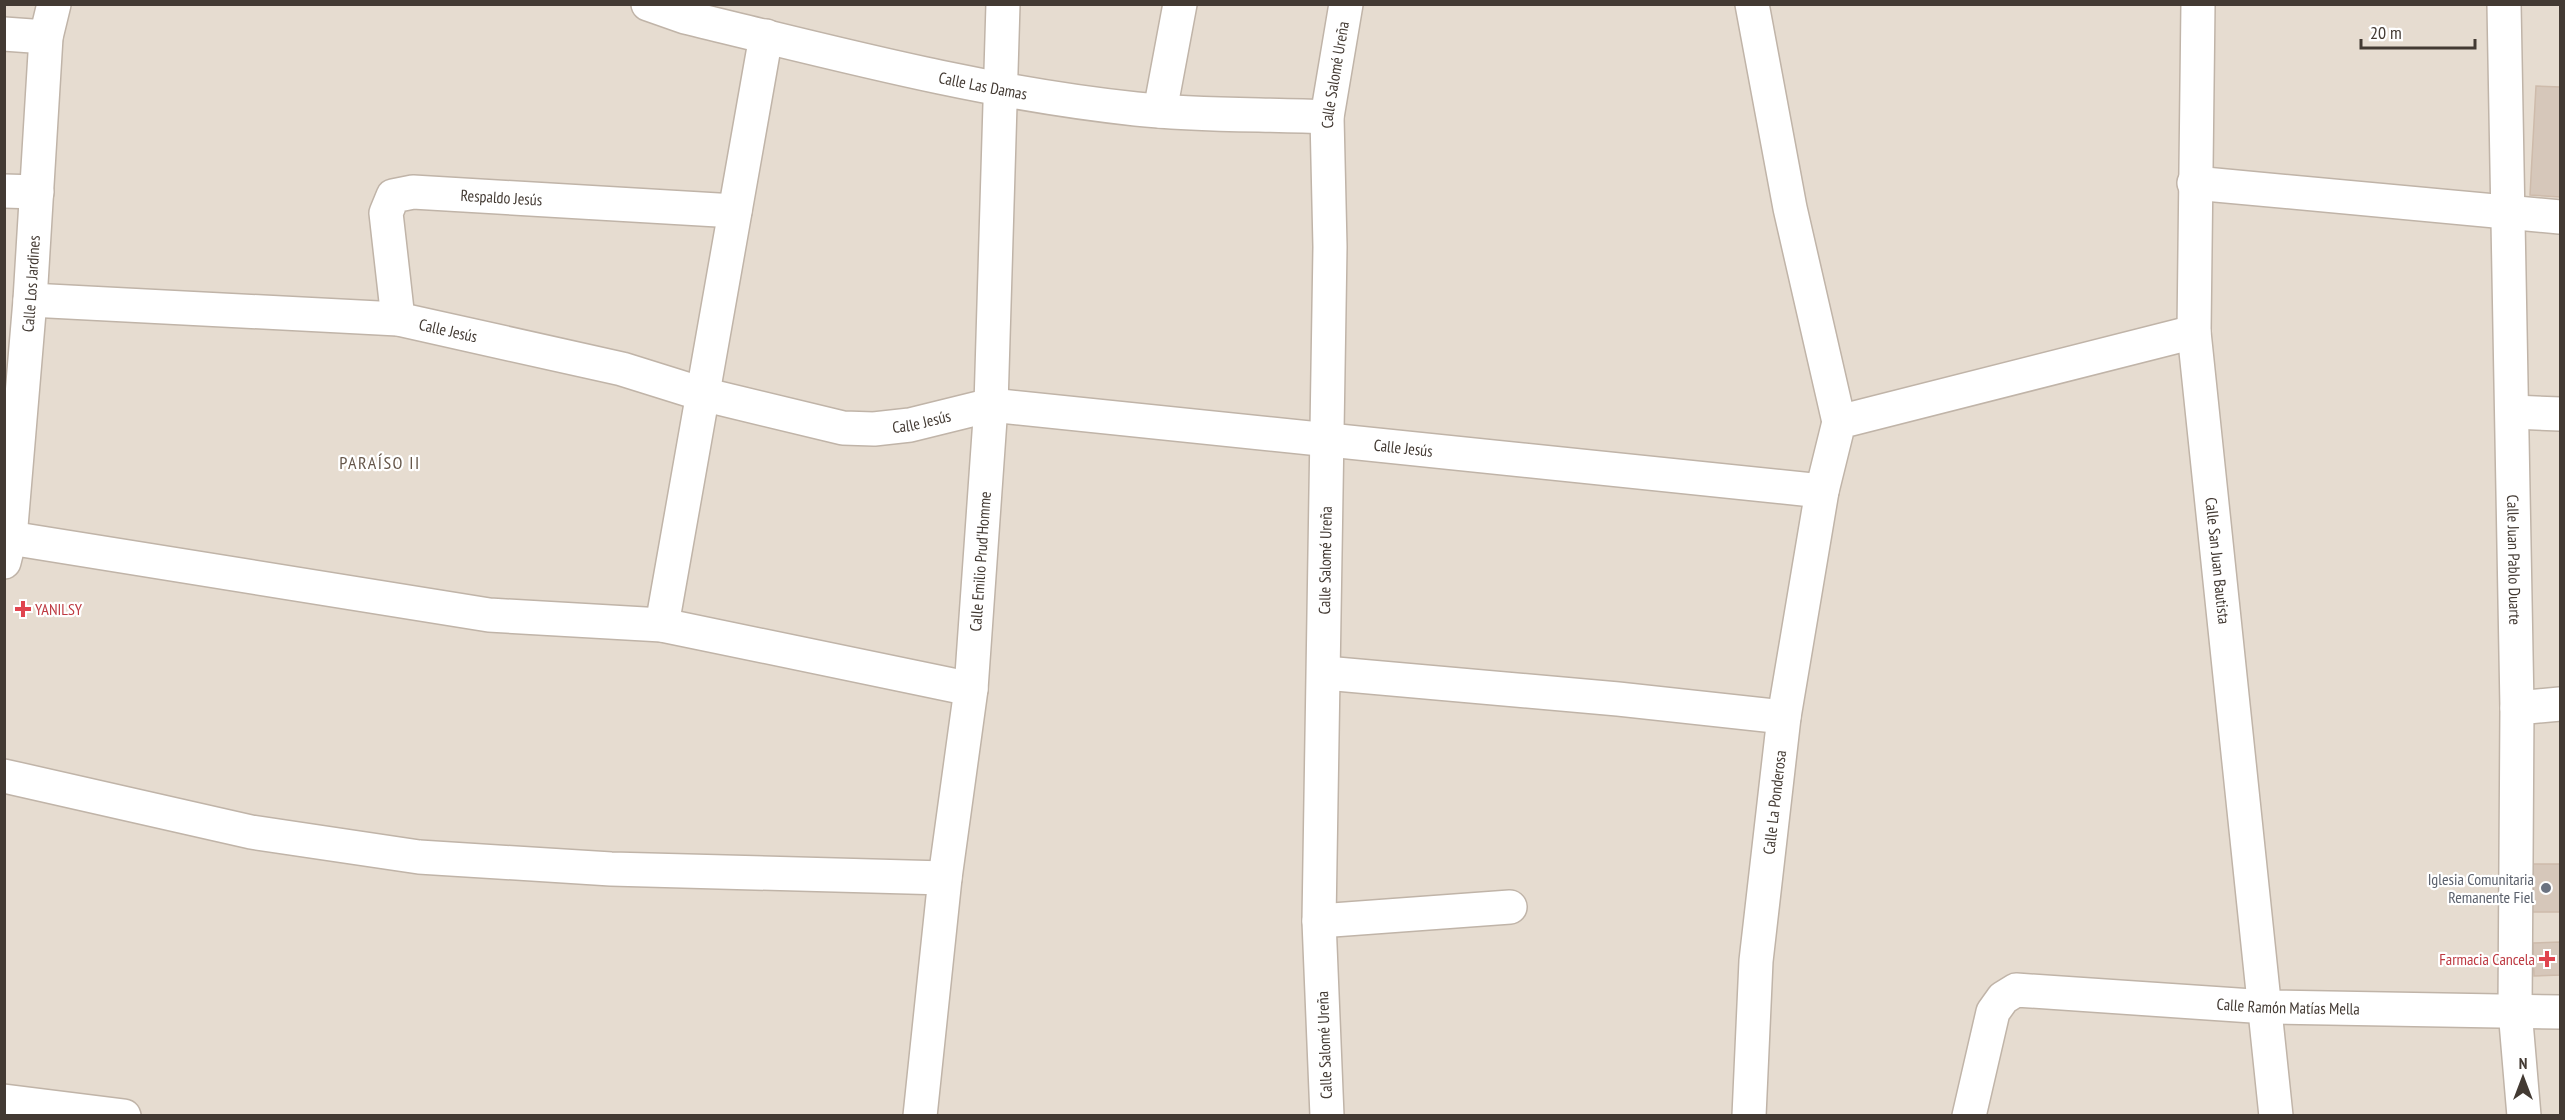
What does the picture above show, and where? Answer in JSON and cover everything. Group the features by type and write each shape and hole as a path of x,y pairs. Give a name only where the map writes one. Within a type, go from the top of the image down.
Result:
{"street":[{"name":"Calle Los Jardines","path":"7,550 11,452 30,300 46,38 54,4"},
{"name":"Calle Las Damas","path":"648,4 685,17 927,75 999,89 1160,111 1327,117"},
{"name":"Calle Emilio Prud'Homme","path":"920,1116 945,878 972,689 991,405 1003,4"},
{"path":"1160,111 1180,4"},
{"name":"Calle Salomé Ureña","path":"1327,1116 1319,921 1325,673 1330,247 1327,117 1346,4"},
{"path":"1752,4 1790,208 1839,422 2194,332"},
{"name":"Calle San Juan Bautista","path":"2198,4 2194,183 2194,332 2267,1007 2276,1116"},
{"name":"Calle Juan Pablo Duarte","path":"2504,4 2506,211 2513,412 2517,708 2515,1011 2524,1116"},
{"path":"4,34 46,38"},
{"path":"662,626 766,36"},
{"path":"2194,183 2560,217"},
{"path":"4,191 37,192"},
{"name":"Respaldo Jesús","path":"398,320 386,213 393,196 413,192 735,211"},
{"name":"Calle Jesús","path":"30,300 398,320 622,369 702,394 843,428 874,429 910,425 991,405 1822,491"},
{"path":"2513,412 2560,414"},
{"name":"Calle La Ponderosa","path":"1749,1116 1756,961 1784,717 1822,491 1839,422"},
{"path":"7,550 489,615 662,626 972,689"},
{"path":"1325,673 1618,699 1784,717"},
{"path":"2517,708 2560,705"},
{"path":"4,776 251,832 419,857 611,869 945,878"},
{"path":"1319,921 1510,907"},
{"name":"Calle Ramón Matías Mella","path":"1969,1116 1993,1012 2002,999 2016,990 2267,1007 2560,1012"},
{"path":"4,1101 124,1116"}],"shaded area":[{"path":"5,5 2560,5 2560,1115 5,1115"}],"building":[{"path":"2536,86 2560,87 2560,197 2530,195"},
{"name":"Iglesia Comunitaria Remanente Fiel","path":"2532,864 2560,864 2560,912 2532,912"},
{"name":"Farmacia Cancela","path":"2560,942 2560,975 2534,976 2533,943"}],"place":[{"name":"YANILSY","path":"23,609"},
{"name":"Iglesia Comunitaria Remanente Fiel","path":"2546,888"},
{"name":"Farmacia Cancela","path":"2547,959"}],"district":[{"name":"PARAÍSO II","path":"380,463"}]}
